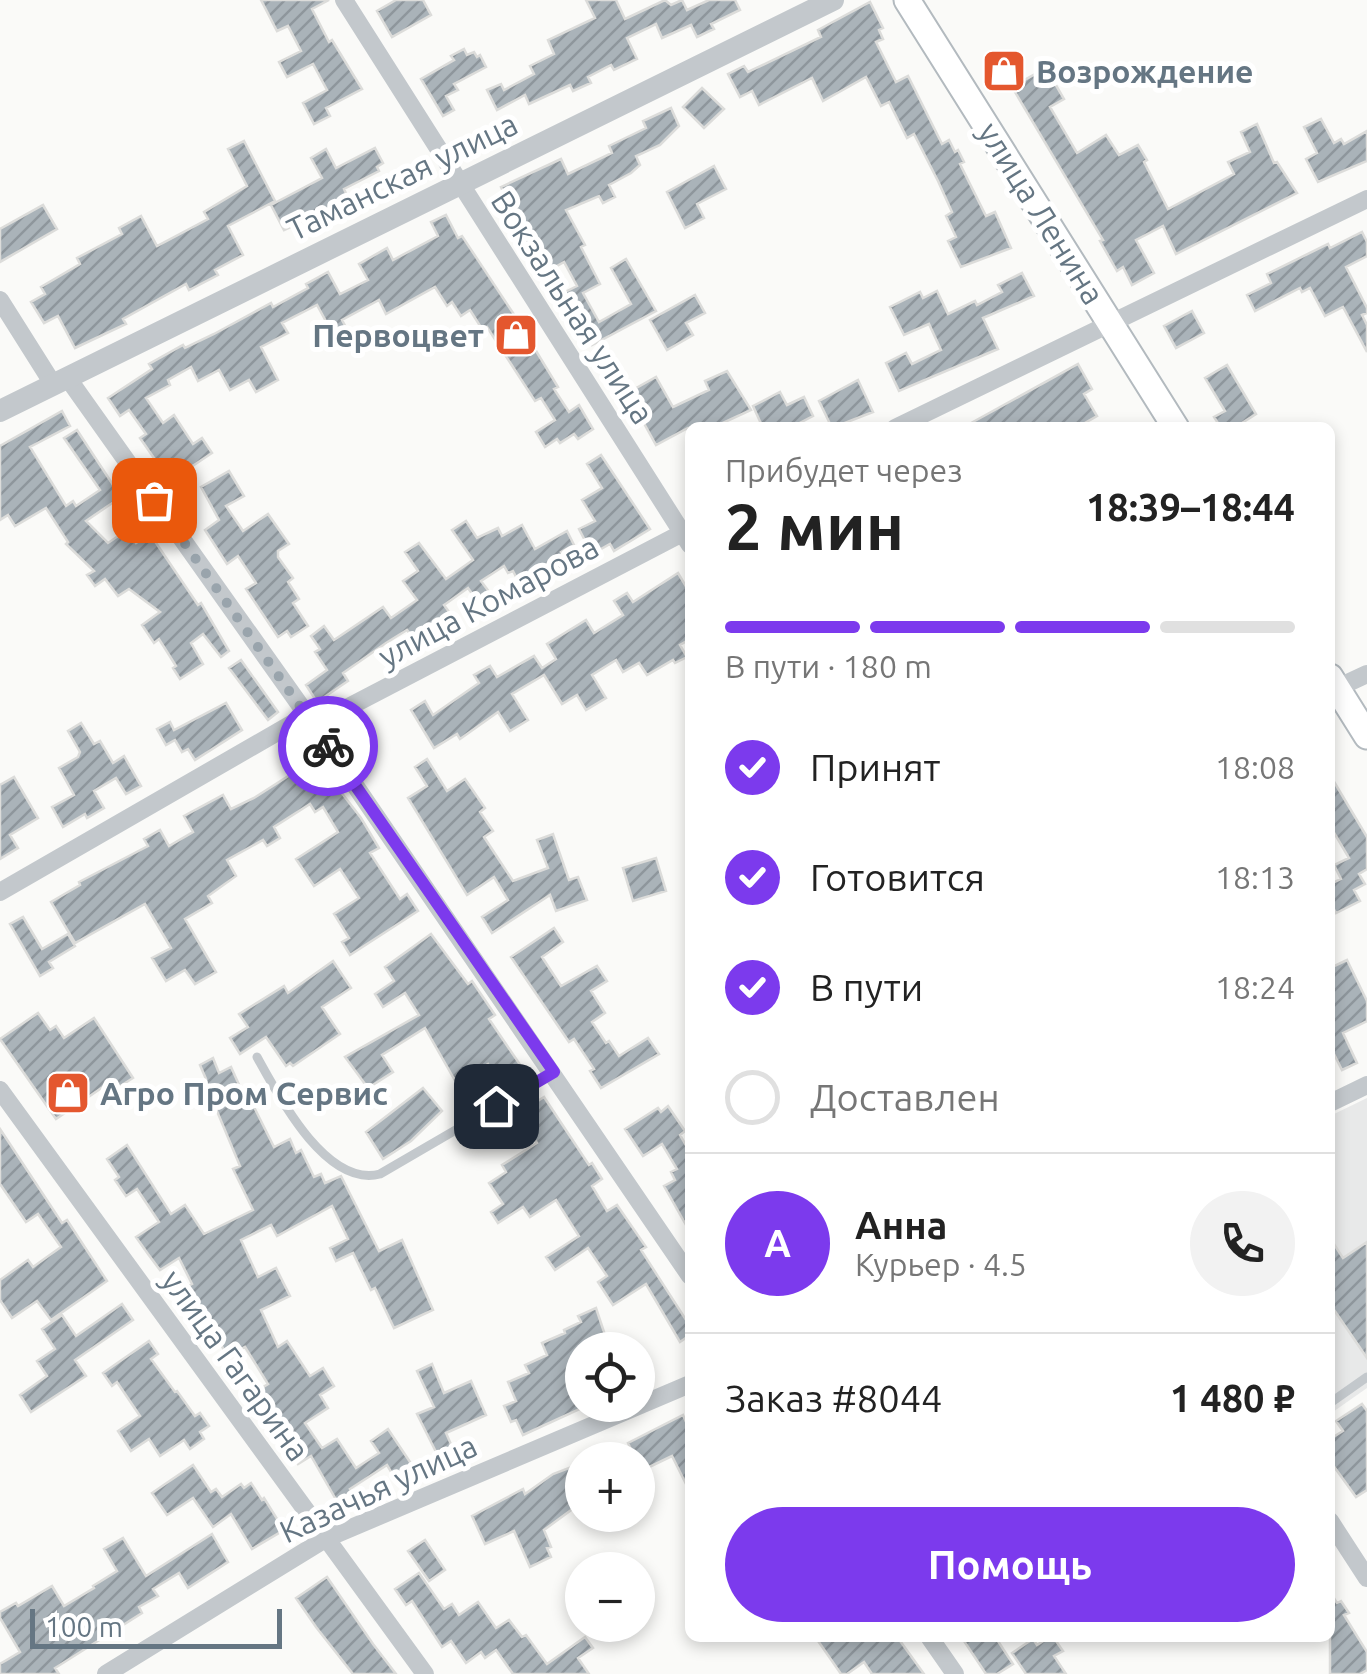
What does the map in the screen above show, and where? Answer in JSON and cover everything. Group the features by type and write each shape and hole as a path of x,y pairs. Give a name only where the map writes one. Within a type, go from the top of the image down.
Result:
{"main road":[{"name":"улица Ленина","path":"907,0 1172,422"},
{"path":"1335,686 1367,736"}],"street":[{"name":"Вокзальная улица","path":"344,0 458,184 685,533"},
{"name":"Таманская улица","path":"0,411 833,0"},
{"path":"907,422 1367,200"},
{"path":"0,300 310,720 685,1268"},
{"name":"улица Комарова","path":"0,892 310,720 685,537"},
{"path":"1335,682 1367,674"},
{"path":"1335,1101 1367,1085"},
{"name":"улица Гагарина","path":"0,1090 425,1674"},
{"name":"Казачья улица","path":"106,1674 325,1539 685,1386"},
{"path":"1335,1529 1367,1578"},
{"path":"933,1642 955,1674"}],"lane":[{"path":"257,1057 287,1110 305,1132 341,1167 364,1176 380,1174 554,1072"},
{"path":"1335,1400 1367,1378"}],"shaded area":[{"path":"1367,1098 1367,1388 1335,1410 1335,1114"}],"building":[{"path":"261,0 329,0 312,9 329,42 332,40 362,89 326,108 330,116 314,124 303,103 327,90 313,64 287,77 279,62 301,51 288,26 277,31"},
{"path":"396,0 423,0 431,15 392,37 377,11"},
{"path":"586,0 616,0 625,19 665,0 671,5 682,0 687,10 709,0 735,0 740,10 711,24 714,29 697,37 691,25 662,38 656,24 627,38 637,59 614,70 611,65 588,77 591,83 573,91 570,85 529,104 525,95 497,110 487,90 501,84 504,90 534,74 530,66 554,54 548,40 595,18"},
{"path":"870,2 883,28 879,30 883,39 876,42 896,82 908,76 942,144 949,140 955,152 958,150 964,162 960,164 986,216 995,212 1011,248 961,267 948,241 956,237 946,216 952,212 938,181 914,134 907,138 889,102 881,106 866,77 823,101 812,78 759,105 752,91 740,97 728,74 744,66 748,72 821,37 818,30"},
{"path":"464,49 467,55 480,55 486,67 454,84 458,90 446,96 454,110 443,116 421,79 454,60 451,56"},
{"path":"1046,68 1064,99 1050,107 1077,153 1106,135 1119,155 1138,145 1168,209 1234,174 1228,162 1250,152 1241,132 1257,124 1274,163 1297,193 1176,254 1163,226 1136,240 1154,273 1132,285 1123,267 1117,271 1100,241 1103,240 1012,87"},
{"path":"702,88 724,109 704,128 683,107"},
{"path":"671,108 679,126 660,145 636,156 640,165 631,173 609,185 615,197 603,203 599,196 566,210 600,284 583,293 599,322 631,304 611,268 626,259 656,311 592,345 573,311 563,316 553,298 577,286 564,262 540,271 501,187 561,159 568,174 612,153 609,146 646,128 643,121"},
{"path":"1321,119 1334,143 1341,139 1344,144 1367,131 1367,161 1318,182 1306,159 1317,153 1304,127"},
{"path":"244,141 275,201 228,226 243,255 215,270 218,275 189,290 186,284 123,319 126,324 75,348 58,316 44,323 31,302 45,294 41,287 80,264 77,258 122,234 119,228 141,216 157,246 208,219 204,212 247,186 228,149"},
{"path":"375,148 383,163 377,167 379,171 344,189 349,200 284,230 271,205 322,178 311,158 326,149 336,168"},
{"path":"714,166 726,189 697,204 704,218 685,228 667,192"},
{"path":"43,205 57,229 0,262 0,229"},
{"path":"446,215 458,238 462,236 513,313 569,412 579,405 593,429 578,439 574,434 545,447 536,432 555,420 541,398 535,401 487,327 482,329 470,310 461,316 452,302 447,306 435,287 386,314 379,300 342,320 353,340 340,347 317,305 282,323 288,333 261,347 278,380 256,392 249,380 230,390 219,370 198,381 191,367 168,380 170,385 146,398 163,423 174,415 193,444 202,438 212,453 170,481 140,438 146,434 129,410 120,416 108,398 152,369 149,364 271,303 273,307 328,272 340,294 368,280 359,264 387,248 393,260 438,236 431,222"},
{"path":"1362,232 1367,256 1346,267 1367,308 1362,315 1367,325 1367,352 1343,307 1325,316 1310,288 1302,292 1300,288 1255,311 1247,295 1271,283 1267,274"},
{"path":"1022,273 1034,296 983,318 998,349 899,391 886,363 906,353 912,364 941,350 929,324 904,335 890,307 920,292 923,298 937,291 948,314 1002,292 998,285"},
{"path":"695,295 705,313 686,323 693,335 667,350 650,320"},
{"path":"1192,311 1204,333 1176,348 1164,326"},
{"path":"1078,364 1092,389 1084,394 1097,416 1086,422 973,422"},
{"path":"1227,365 1256,414 1243,422 1217,422 1214,417 1225,411 1205,378"},
{"path":"727,371 751,410 725,422 685,422 685,430 656,445 636,409 630,412 622,396 656,377 673,407 709,390 705,381"},
{"path":"858,380 873,412 847,422 829,422 819,401"},
{"path":"780,392 787,405 804,397 813,416 802,422 760,422 753,406"},
{"path":"62,411 70,426 30,447 66,506 73,501 76,506 100,490 64,438 77,430 121,497 86,521 108,543 127,530 136,543 150,534 198,605 201,603 229,651 221,657 203,634 191,643 203,664 180,679 159,639 154,643 142,625 160,612 129,589 118,596 105,579 95,586 87,575 94,571 66,544 46,508 15,526 8,515 0,520 0,446"},
{"path":"601,455 650,529 614,551 610,544 592,554 579,529 595,521 582,500 602,488 587,464"},
{"path":"229,471 244,496 226,506 243,531 268,514 289,544 278,551 278,557 293,578 288,582 299,599 293,603 308,626 291,637 287,631 278,637 246,589 256,583 238,556 227,564 205,530 219,520 201,487"},
{"path":"466,521 477,538 498,528 502,536 522,525 535,549 567,531 574,545 561,552 568,566 523,590 513,571 508,573 504,566 481,581 490,593 478,602 468,588 444,605 452,616 415,641 407,630 386,643 343,673 348,681 317,702 306,685 327,670 315,652 320,649 311,636 324,626 334,640 383,607 391,618 417,600 403,581 418,571 405,552 419,543 446,579 473,560 452,530"},
{"path":"678,573 685,585 685,642 680,645 685,658 675,663 673,660 647,675 639,663 623,672 616,660 592,675 606,698 586,710 577,695 562,704 544,675 512,694 528,720 510,731 498,712 460,739 457,734 434,748 411,710 425,701 433,715 479,683 474,675 490,666 497,677 534,656 542,668 556,659 547,644 586,620 594,633 623,615 614,601 627,593 633,602"},
{"path":"241,660 278,712 268,720 229,668"},
{"path":"226,703 242,730 195,760 188,749 182,752 175,740 166,745 157,729 170,722 174,730"},
{"path":"81,723 94,744 100,741 113,763 124,756 141,786 126,794 116,778 94,791 104,808 63,827 52,807 74,795 59,768 78,757 80,752 68,731"},
{"path":"307,748 361,818 379,848 370,853 400,899 407,894 418,911 350,955 342,942 349,938 334,914 359,898 340,869 314,886 296,859 338,832 323,807 315,812 310,804 274,827 280,838 267,846 263,840 227,860 236,876 208,896 212,903 185,919 216,972 195,984 185,970 166,981 152,958 171,948 145,904 75,943 51,902 80,885 79,882 148,846 144,839 160,830 169,846 193,832 184,816 223,795 231,809 254,798 293,773 291,769 297,764 293,757"},
{"path":"427,759 447,791 465,779 485,808 480,812 493,831 484,837 513,881 548,868 537,840 553,834 569,880 578,877 587,900 556,911 550,895 492,933 482,917 508,900 494,877 467,895 408,798 427,786 415,767"},
{"path":"14,777 38,818 10,835 18,848 0,859 0,785"},
{"path":"1335,783 1367,837 1367,869 1359,874 1365,884 1354,890 1360,901 1336,913 1335,882 1341,879 1335,865 1349,858 1335,834"},
{"path":"656,858 666,891 633,901 623,868"},
{"path":"23,917 42,949 68,934 75,946 49,962 53,968 40,976 10,924"},
{"path":"554,928 563,942 542,957 561,986 597,966 607,981 591,991 605,1013 592,1022 606,1043 609,1041 619,1056 648,1038 659,1054 601,1088 590,1071 594,1069 574,1039 569,1042 511,957"},
{"path":"431,934 468,984 472,981 495,1015 489,1019 525,1072 514,1080 517,1085 506,1091 488,1064 457,1084 425,1028 382,1055 393,1072 368,1088 345,1057 419,1015 405,993 383,1007 375,994 394,981 385,967"},
{"path":"1347,960 1367,1001 1367,1021 1343,1033 1357,1063 1342,1070 1335,1056 1335,966"},
{"path":"333,961 351,988 322,1007 340,1034 293,1066 286,1066 266,1037 240,1054 230,1038 248,1027 239,1014 284,986 288,993"},
{"path":"38,1013 50,1030 56,1026 64,1038 94,1018 133,1078 108,1094 103,1087 56,1119 0,1039"},
{"path":"213,1058 219,1073 231,1067 249,1107 253,1105 274,1147 290,1139 296,1153 301,1150 314,1177 321,1174 325,1183 341,1176 379,1251 402,1240 433,1310 394,1328 353,1253 336,1261 330,1248 348,1239 332,1206 277,1236 271,1225 241,1240 258,1277 276,1268 290,1296 261,1310 278,1347 287,1341 310,1376 323,1368 334,1386 320,1395 328,1408 305,1423 322,1448 337,1439 356,1468 379,1453 371,1441 388,1429 414,1468 396,1480 387,1465 350,1489 353,1493 338,1503 311,1456 298,1464 252,1394 268,1384 245,1347 227,1356 212,1327 200,1333 178,1291 192,1284 179,1258 160,1270 148,1254 136,1237 159,1222 137,1189 126,1196 107,1159 127,1145 171,1214 185,1205 204,1234 253,1210 233,1169 240,1166 200,1065"},
{"path":"423,1088 442,1111 411,1141 383,1159 366,1132"},
{"path":"544,1097 602,1179 592,1186 607,1211 617,1205 646,1247 641,1250 685,1318 685,1338 680,1342 646,1284 613,1305 598,1282 607,1276 588,1248 555,1270 546,1257 579,1236 556,1200 530,1217 523,1207 498,1223 491,1212 503,1204 489,1183 506,1172 502,1165 537,1143 522,1121 504,1132 496,1119 526,1099 530,1106"},
{"path":"668,1106 685,1131 680,1135 685,1144 685,1223 664,1186 675,1180 671,1172 677,1169 662,1144 643,1156 625,1129 658,1108 661,1112"},
{"path":"0,1129 62,1223 67,1220 107,1281 51,1320 37,1301 12,1318 0,1300 0,1280 28,1260 33,1267 61,1247 38,1214 26,1222 0,1184"},
{"path":"1367,1242 1367,1358 1335,1311 1335,1246 1343,1258"},
{"path":"122,1304 133,1320 75,1360 86,1376 31,1412 20,1395 47,1376 37,1361 55,1349 42,1329 62,1315 76,1336"},
{"path":"596,1308 604,1332 565,1333 564,1330 581,1322 578,1316"},
{"path":"565,1333 565,1416 523,1435 504,1406 516,1401 508,1382 529,1373 525,1365 547,1355 542,1343"},
{"path":"149,1341 158,1354 151,1359 195,1416 200,1413 209,1426 200,1432 204,1439 190,1449 184,1440 160,1456 149,1439 131,1451 118,1431 140,1416 117,1382 112,1386 103,1373"},
{"path":"432,1364 444,1393 471,1381 486,1415 446,1433 457,1458 442,1464 417,1414 434,1407 417,1371"},
{"path":"1362,1404 1367,1411 1367,1490 1356,1497 1335,1468 1335,1436 1343,1431 1336,1421"},
{"path":"683,1415 685,1482 672,1456 655,1464 655,1442 630,1442"},
{"path":"193,1465 211,1492 216,1489 222,1497 241,1484 244,1488 251,1483 284,1530 252,1549 231,1514 213,1527 193,1498 167,1515 152,1493"},
{"path":"565,1469 565,1515 544,1530 551,1557 530,1567 514,1531 485,1544 472,1516 523,1489 525,1494"},
{"path":"212,1534 228,1562 188,1588 179,1573 153,1589 158,1596 139,1607 142,1613 55,1668 59,1674 0,1674 0,1664 20,1652 0,1612 52,1586 64,1606 94,1588 117,1571 104,1549 123,1538 146,1576"},
{"path":"425,1540 445,1570 429,1581 408,1551"},
{"path":"419,1573 444,1609 452,1604 459,1615 478,1602 496,1628 509,1620 522,1637 526,1635 547,1664 578,1642 589,1642 593,1648 578,1658 589,1674 513,1674 496,1650 485,1658 481,1652 466,1663 451,1641 442,1647 412,1601 406,1605 395,1589"},
{"path":"327,1577 396,1674 353,1674 316,1627 296,1598"},
{"path":"1335,1600 1341,1601 1349,1613 1344,1615 1367,1652 1367,1670 1360,1674 1330,1674"},
{"path":"819,1642 901,1642 924,1674 872,1674 864,1662 841,1674"},
{"path":"965,1642 999,1642 1013,1664 997,1674 986,1674"},
{"path":"1028,1642 1057,1642 1063,1651 1054,1656 1066,1674 1026,1674 1012,1653"}],"way so far":[{"path":"154,500 328,746"}],"place":[{"name":"Возрождение","path":"1004,71"},
{"name":"Первоцвет","path":"516,335"},
{"name":"Агро Пром Сервис","path":"68,1093"}],"route":[{"path":"328,746 554,1072 496,1106"}]}
